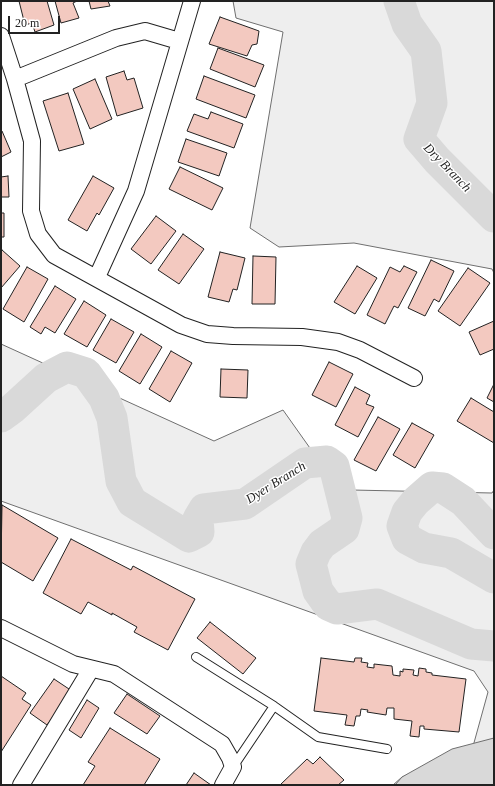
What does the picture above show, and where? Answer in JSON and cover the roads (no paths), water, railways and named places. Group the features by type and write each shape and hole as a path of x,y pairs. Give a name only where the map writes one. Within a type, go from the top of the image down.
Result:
{"street":[{"path":"97,277 136,191 192,1"},
{"path":"16,79 116,38 145,31 179,41"},
{"path":"1,36 16,79 32,141 31,211 38,234 54,255 97,277 182,325 207,334 302,337 338,342 360,350 414,378"},
{"path":"1,628 73,664 114,674 222,744 233,767 223,785"},
{"path":"21,785 91,669"}],"lane":[{"path":"196,656 274,706 318,737 387,749"},
{"path":"233,767 274,706"}],"waterway":[{"name":"Dry Branch","path":"399,1 407,24 426,51 432,103 419,139 437,160 494,217"},
{"name":"Dyer Branch","path":"1,417 46,378 67,367 86,373 104,398 112,418 121,481 132,502 189,537 199,532 198,519 204,509 245,504 305,463 327,461 334,466 347,518 344,529 322,544 316,552 311,564 318,591 328,605 337,609 377,604 471,644 494,646"},
{"name":"Dyer Branch","path":"494,534 463,501 443,488 432,487 416,501 407,512 402,526 407,539 424,548 451,553 494,578"}]}
